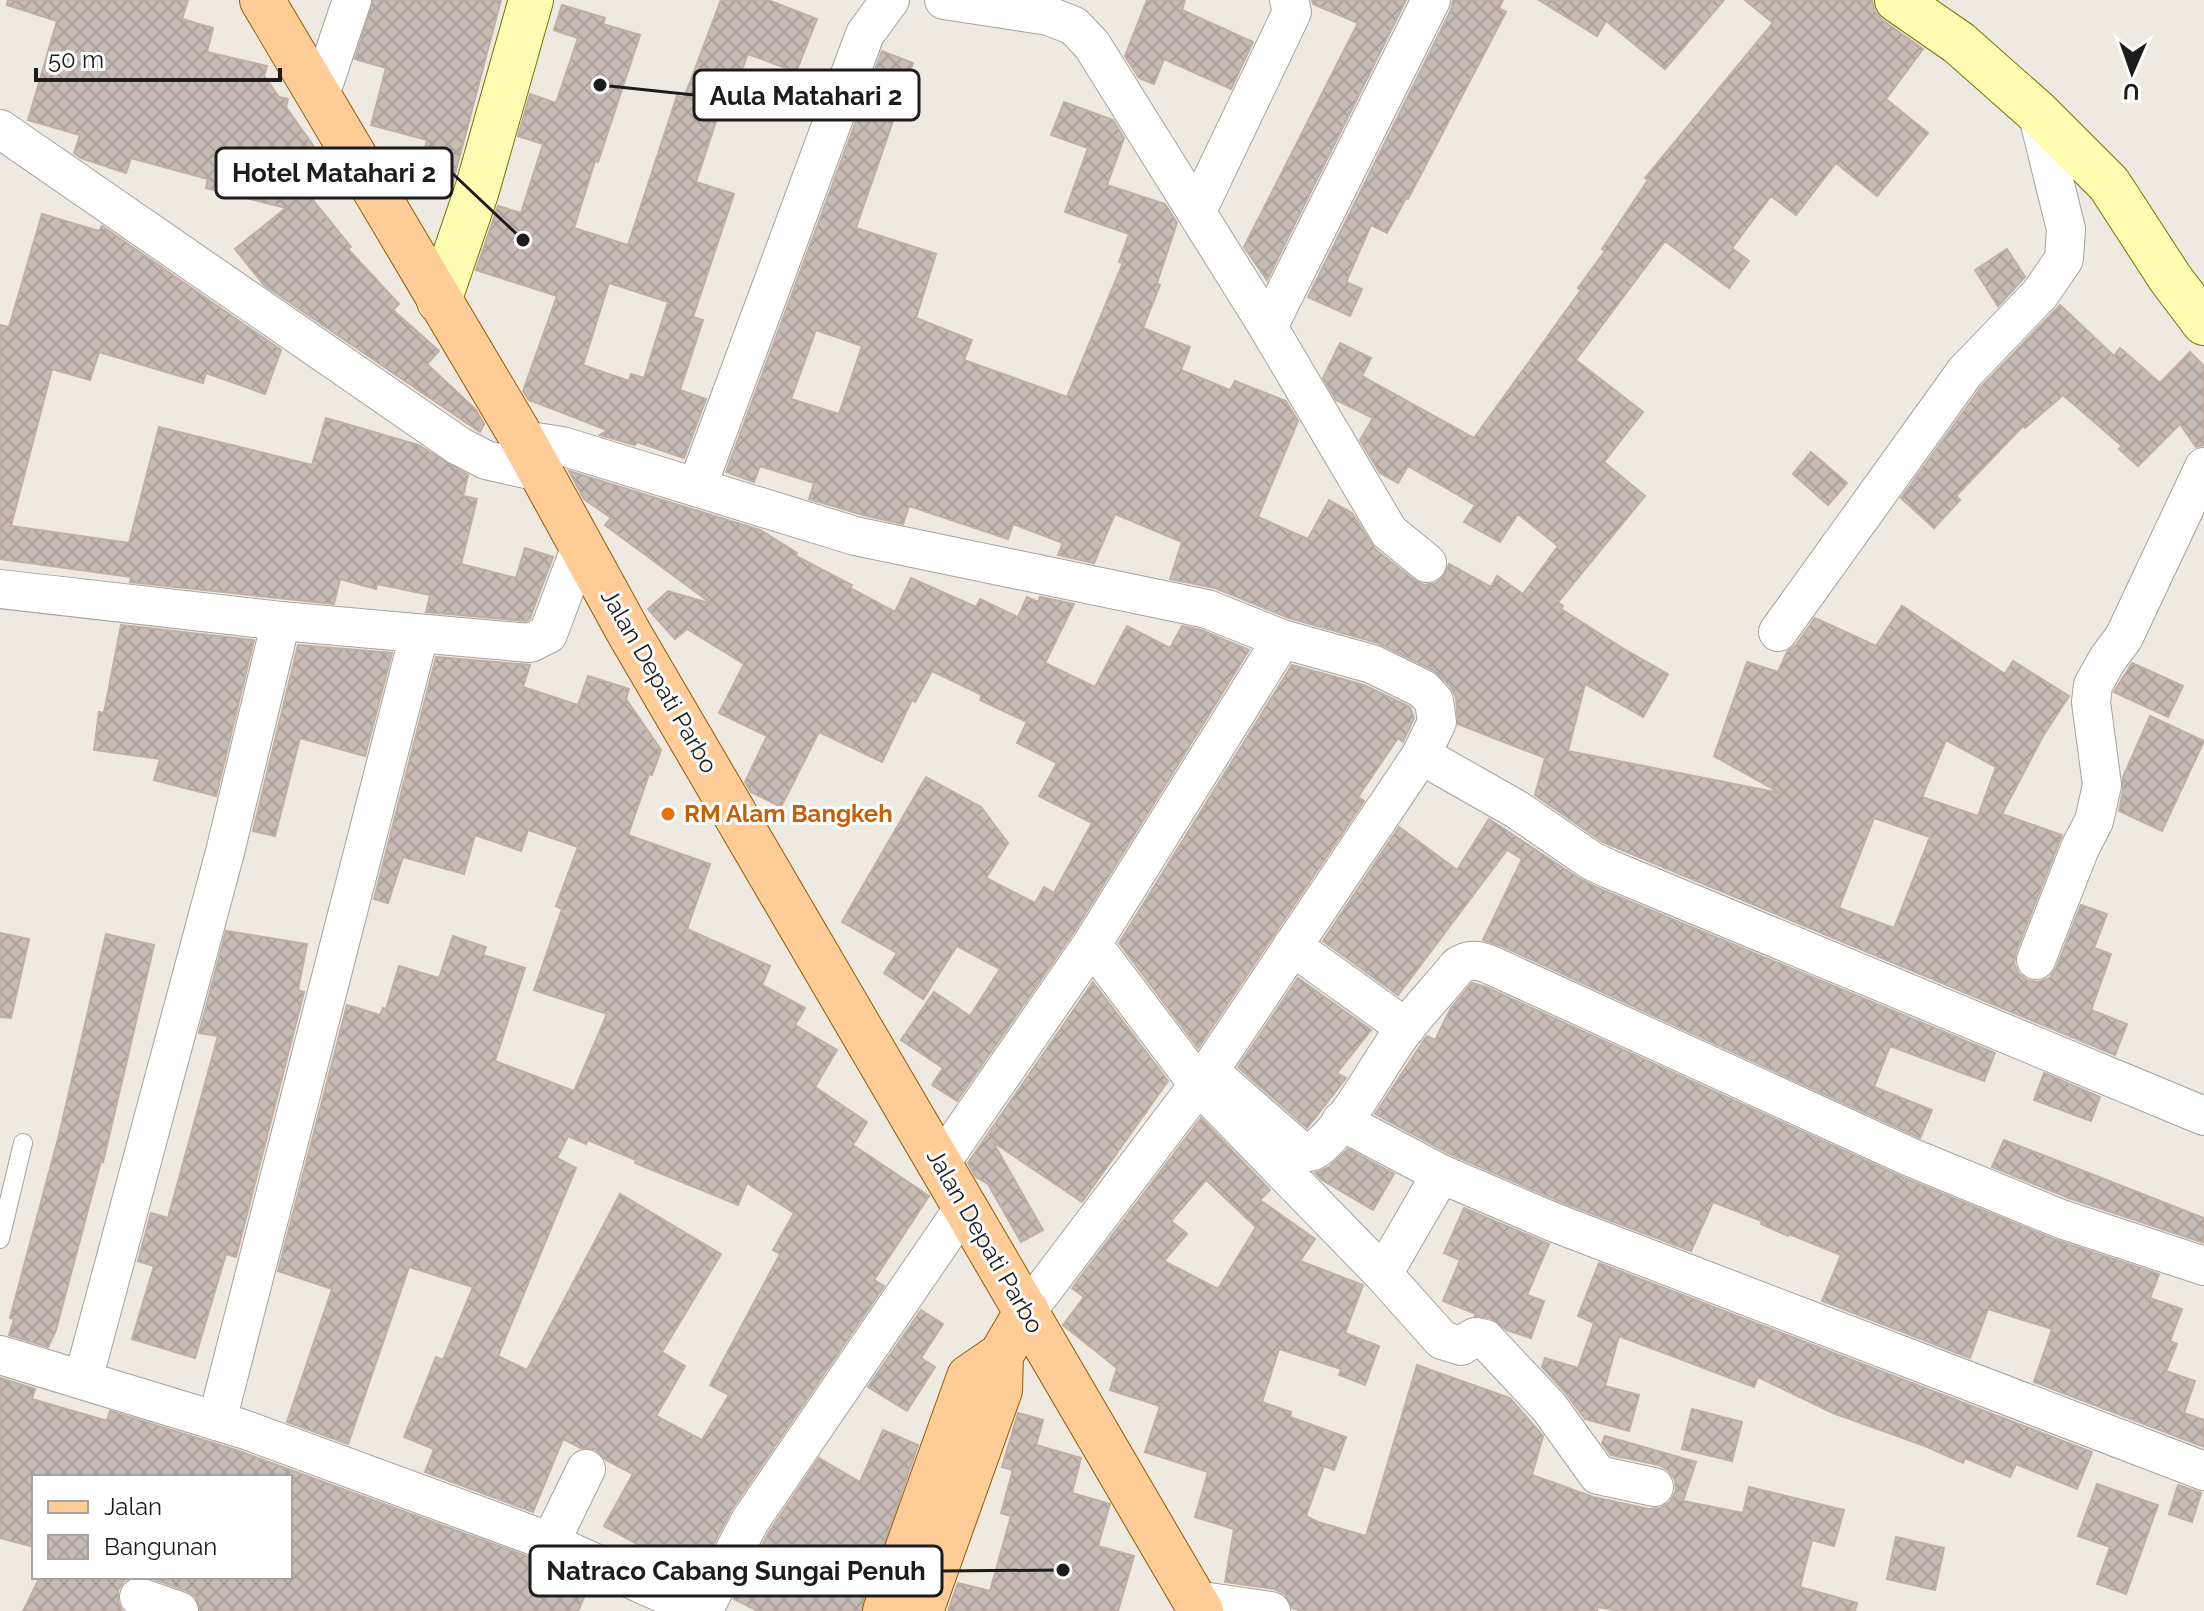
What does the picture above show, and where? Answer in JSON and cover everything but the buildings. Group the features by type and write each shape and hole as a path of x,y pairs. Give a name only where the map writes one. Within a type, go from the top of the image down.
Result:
{"main road":[{"name":"Jalan Depati Parbo","path":"262,0 531,456 1198,1606"},
{"path":"885,1611 969,1377 1001,1355 1027,1311"},
{"path":"921,1611 1000,1390 1001,1355"}],"street":[{"path":"319,98 352,0"},
{"path":"439,301 477,190 531,0"},
{"path":"697,487 865,34 890,0"},
{"path":"944,0 1049,16 1074,26 1092,45 1268,327 1389,532 1427,563"},
{"path":"1197,211 1292,12 1289,0"},
{"path":"1268,327 1431,0"},
{"path":"1897,0 1959,43 2037,112 2109,184 2170,278 2204,323"},
{"path":"1778,632 1965,372 2040,294 2064,259 2066,229 2037,112"},
{"path":"0,129 459,446 486,460 531,456 562,446 855,536 1207,609 1282,639 1372,664 1423,689 1434,701 1437,722 1421,755 1203,1078 1027,1311"},
{"path":"2036,960 2087,834 2102,785 2091,702 2093,685 2124,637 2204,467"},
{"path":"0,589 281,621 530,643 538,642 548,634 581,546"},
{"path":"83,1380 225,852 281,621"},
{"path":"217,1421 419,635"},
{"path":"940,1164 1098,933 1282,639"},
{"path":"1421,755 1516,809 1592,861 1609,869 2204,1116"},
{"path":"1098,933 1203,1078 1388,1266 1442,1340 1468,1342 1485,1339 1549,1407 1598,1475 1654,1487"},
{"path":"1292,946 1406,1028"},
{"path":"1203,1078 1304,1153 1317,1149 1341,1121 1406,1028 1458,966 1466,961 1484,962 1910,1157 2061,1219 2204,1266"},
{"path":"1341,1121 1441,1174 1553,1222 2204,1471"},
{"path":"1388,1266 1441,1174"},
{"path":"0,1355 217,1421 550,1543 702,1611 750,1521 965,1206"},
{"path":"550,1543 586,1469"},
{"path":"139,1597 179,1611"},
{"path":"1198,1606 1271,1611"}],"lane":[{"path":"0,1239 23,1143"}],"place":[{"name":"Aula Matahari 2","path":"600,85"},
{"name":"Hotel Matahari 2","path":"523,240"},
{"name":"RM Alam Bangkeh","path":"668,814"},
{"name":"Natraco Cabang Sungai Penuh","path":"1063,1570"}]}
